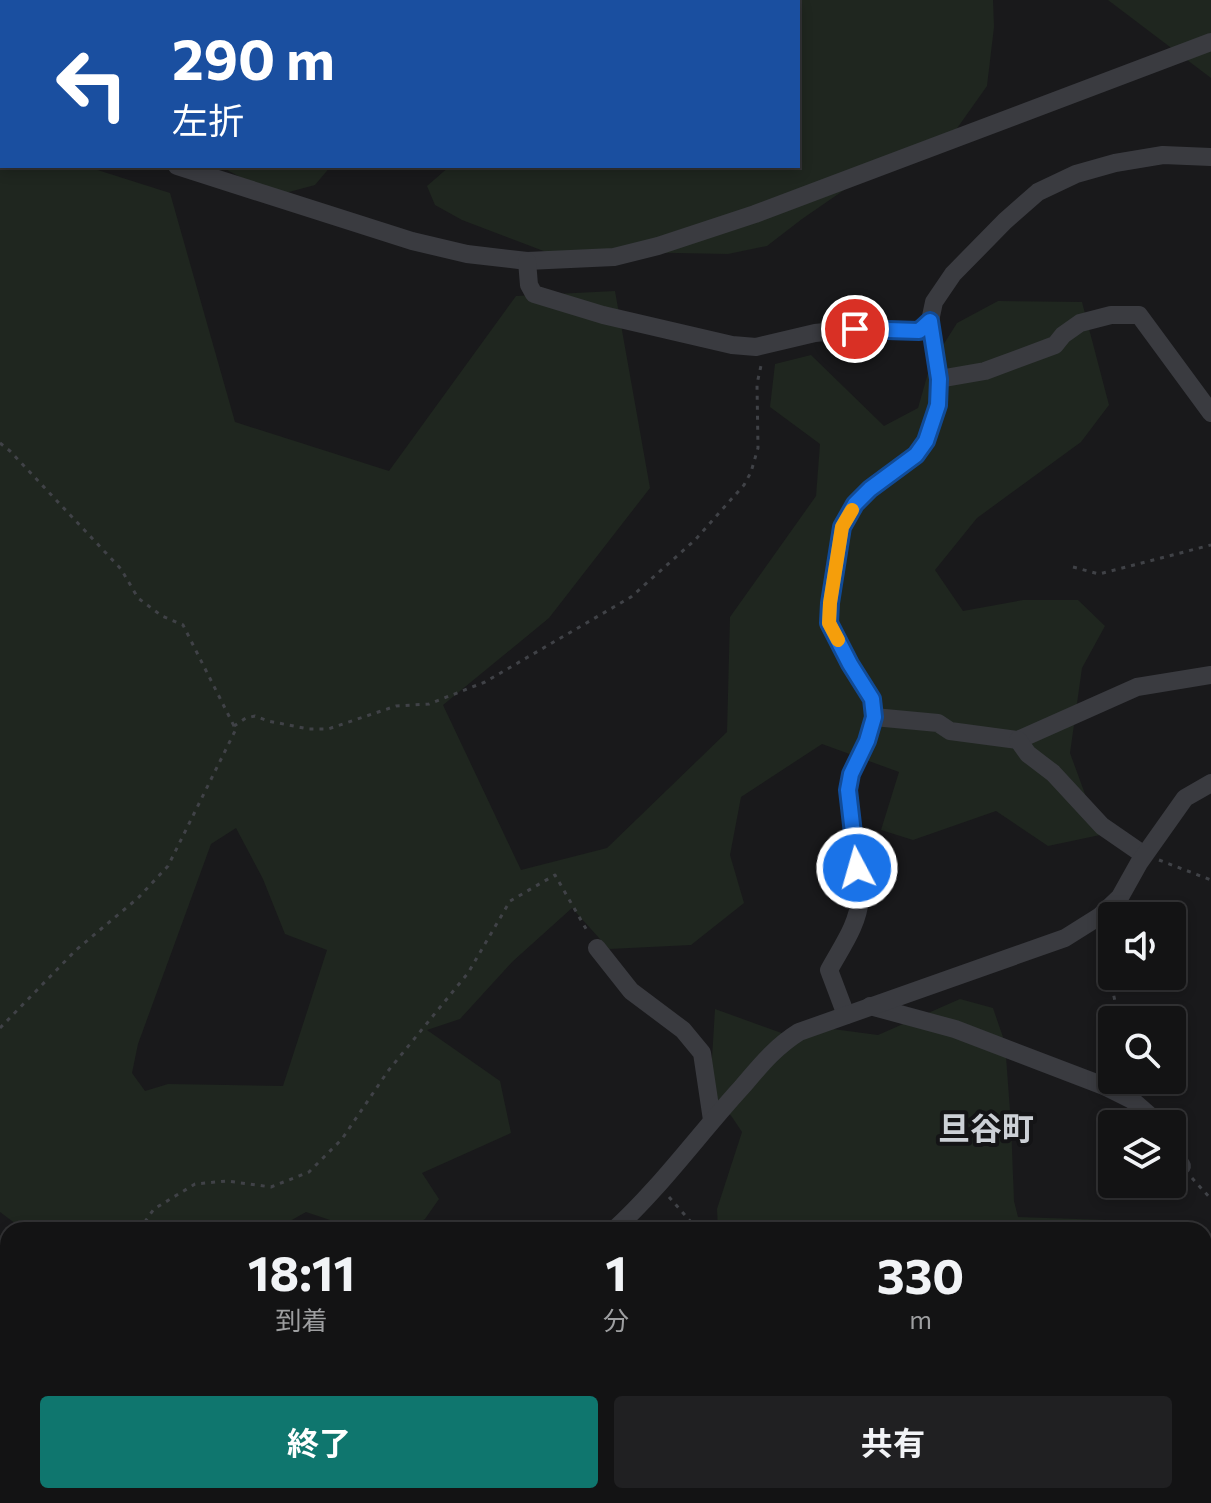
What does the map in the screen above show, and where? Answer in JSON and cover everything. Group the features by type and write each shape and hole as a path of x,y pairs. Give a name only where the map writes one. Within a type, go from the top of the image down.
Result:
{"street":[{"path":"183,168 412,241 467,254 527,261 614,257 755,214 1211,42"},
{"path":"846,1015 829,970 859,912 848,790 851,774 867,741 874,717 872,699 829,623 830,603 842,527 855,504 916,455 926,441 938,405 939,379 930,321 934,302 953,274 1038,192 1076,174 1115,163 1163,155 1211,157"},
{"path":"527,261 529,285 534,294 545,299 732,345 756,347 815,333 855,329 919,331 930,321"},
{"path":"939,379 985,371 1055,345 1080,323 1111,315 1139,315 1211,413"},
{"path":"874,717 938,723 950,731 1018,740 1137,687 1211,675"},
{"path":"1018,740 1028,754 1053,773 1102,826 1144,855"},
{"path":"622,1222 658,1185 781,1043 799,1032 1065,938 1100,916 1120,897 1144,855 1185,798 1211,783"},
{"path":"597,948 631,991 683,1030 702,1053 712,1120"},
{"path":"870,1006 955,1029 1104,1086 1132,1100 1143,1110"}],"path":[{"path":"234,726 255,716 309,729 328,729 396,706 429,704 485,682 631,597 695,540 744,485 751,472 758,448 757,384 765,345"},
{"path":"0,443 121,569 138,598 162,616 183,625 236,729 168,866 138,898 76,950 0,1028"},
{"path":"1073,567 1099,574 1211,545"},
{"path":"1144,855 1211,880"},
{"path":"145,1222 154,1209 195,1184 227,1181 271,1187 309,1172 342,1139 388,1071 468,973 510,901 555,875 597,948"},
{"path":"1186,1169 1211,1199"},
{"path":"658,1185 691,1222"}],"shaded area":[{"path":"800,0 993,0 994,27 987,86 953,134 863,177 767,246 728,254 624,252 562,258 462,220 435,205 427,186 448,168 800,168"},
{"path":"1108,0 1211,0 1211,78"},
{"path":"0,168 91,168 170,193 235,422 389,471 516,296 615,291 650,488 549,618 443,705 521,870 607,848 727,732 730,617 816,496 820,444 770,407 775,364 811,355 884,426 918,408 930,366 957,323 998,301 1082,302 1109,405 1081,442 977,518 935,570 963,611 1023,600 1078,600 1105,626 1082,668 1070,753 1100,835 1048,846 996,811 913,840 881,830 899,772 822,744 741,797 730,855 744,903 691,945 609,949 572,908 512,962 460,1019 427,1030 500,1081 511,1133 422,1173 439,1199 420,1222 336,1222 306,1212 288,1222 13,1222 0,1212","holes":["236,828 263,879 285,934 327,950 283,1086 168,1084 145,1091 132,1073 138,1044 211,844"]},
{"path":"224,168 329,168 315,185 274,196"},
{"path":"960,999 993,1008 1005,1043 1014,1201 1018,1217 1106,1222 718,1222 717,1209 742,1132 713,1096 711,1075 715,1009 790,1036 825,1028 878,1035"}],"slow traffic":[{"path":"838,640 829,623 830,603 842,527 852,510"}],"district":[{"name":"旦谷町","path":"986,1127"}],"route":[{"path":"855,329 919,331 930,321 939,379 938,405 926,441 916,455 855,504 842,527 829,623 872,699 874,717 867,741 851,774 848,790 857,868"}]}
